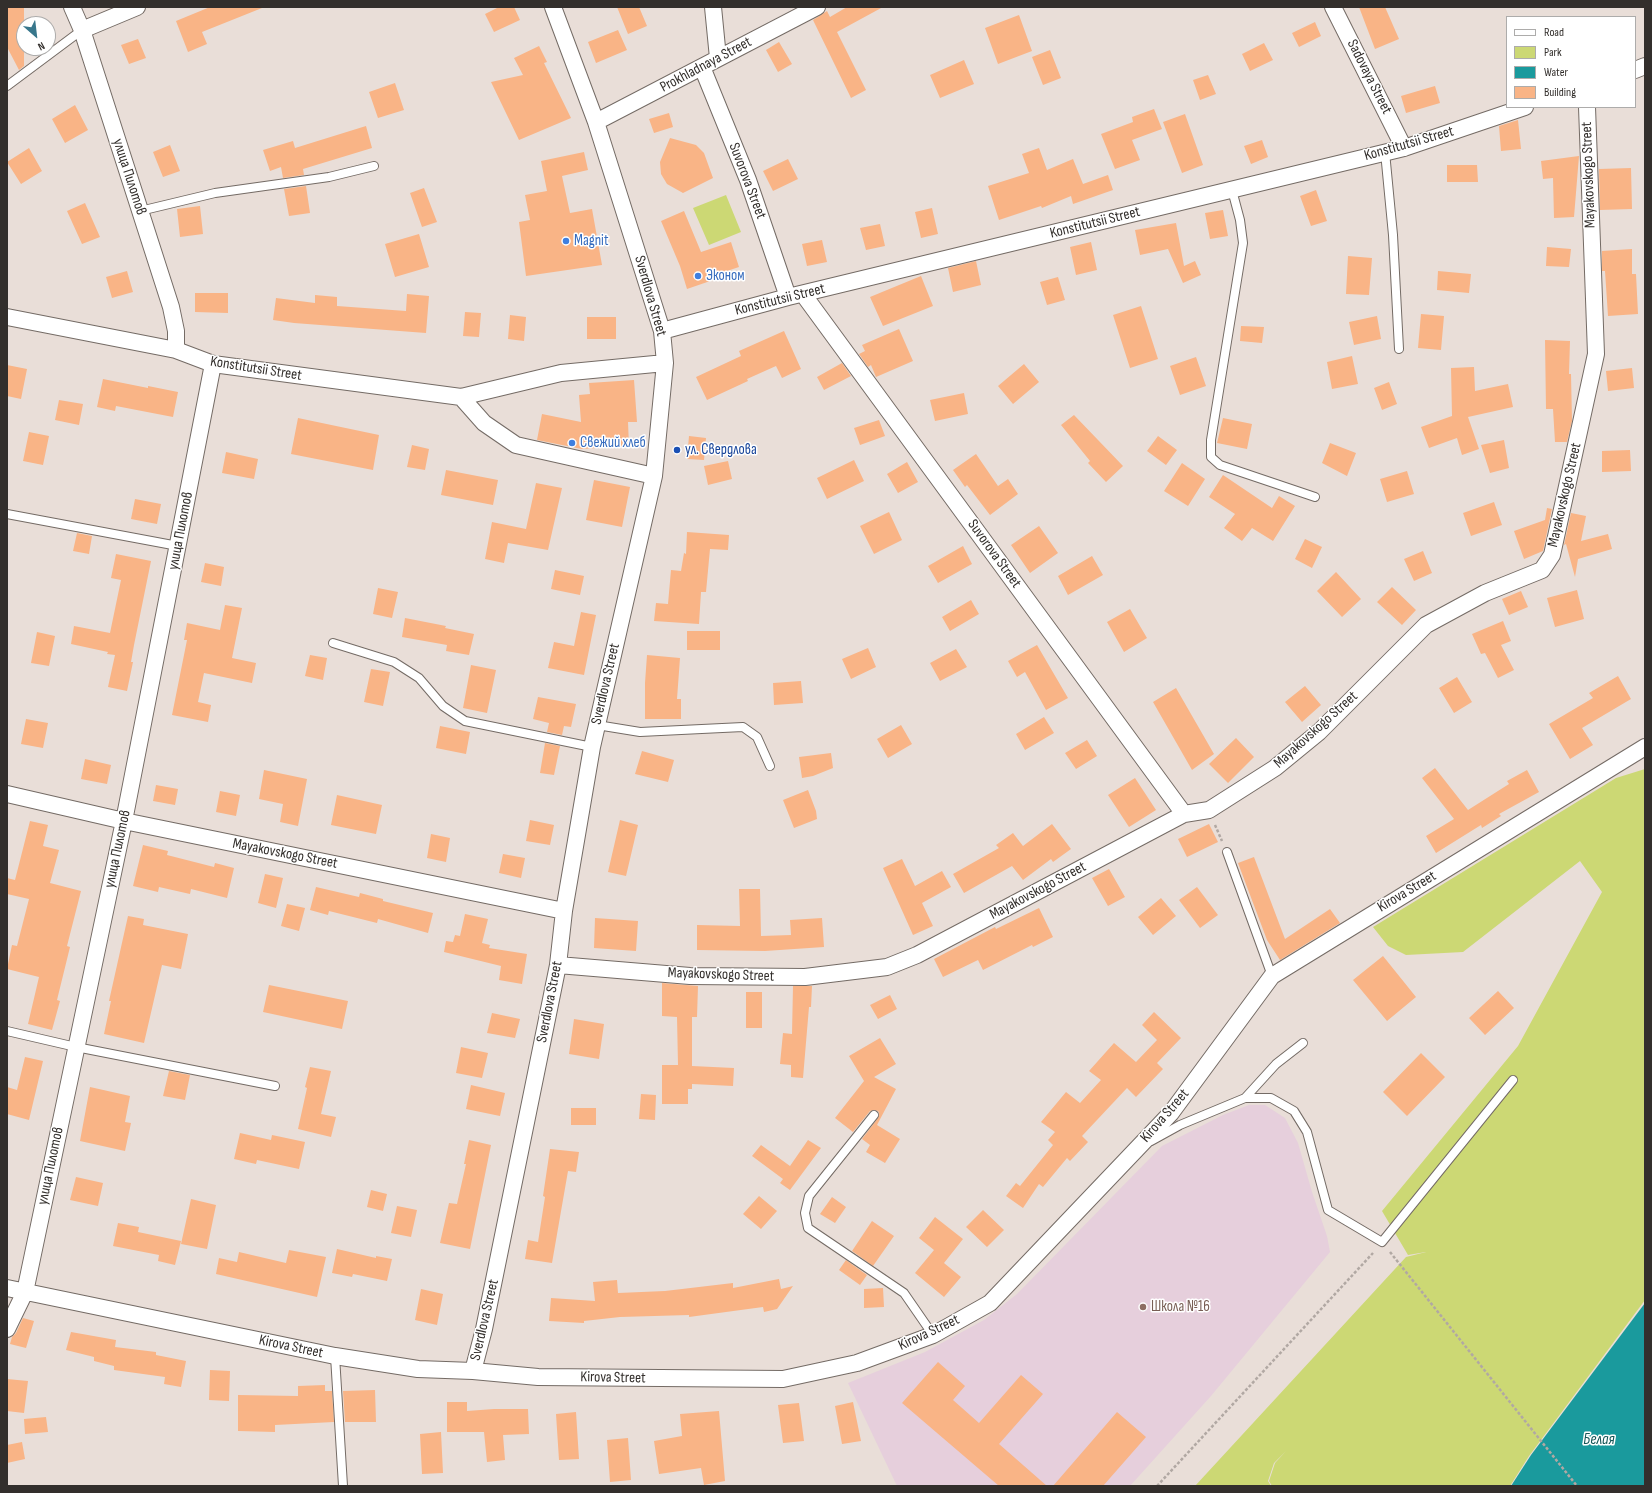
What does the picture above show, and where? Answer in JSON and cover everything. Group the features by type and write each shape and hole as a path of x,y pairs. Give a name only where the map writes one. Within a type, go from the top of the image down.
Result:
{"street":[{"name":"улица Пилотов","path":"72,7 82,30 172,307 176,331 176,350"},
{"path":"82,30 137,7"},
{"name":"Sverdlova Street","path":"473,1371 484,1329 558,965 564,911 592,747 654,476 665,363 662,331 596,122 553,7"},
{"path":"713,7 718,58"},
{"name":"Prokhladnaya Street","path":"596,122 817,7"},
{"name":"Sadovaya Street","path":"1333,7 1404,148"},
{"name":"Suvorova Street","path":"702,67 796,296 1184,814"},
{"name":"Konstitutsii Street","path":"662,331 796,296 1404,148 1522,108"},
{"name":"Mayakovskogo Street","path":"558,965 690,976 804,977 887,967 917,955 1184,814 1208,810 1275,768 1319,732 1426,625 1485,593 1542,570 1552,555 1596,354 1586,108"},
{"name":"Konstitutsii Street","path":"7,317 176,350 213,364 461,397 561,373 665,363"},
{"name":"улица Пилотов","path":"7,1329 25,1292 124,821 213,364"},
{"path":"461,397 484,423 516,445 654,476"},
{"name":"Kirova Street","path":"7,1288 335,1356 418,1369 473,1371 538,1377 783,1379 857,1363 933,1335 990,1303 1171,1113 1272,976 1645,747"},
{"name":"Mayakovskogo Street","path":"7,794 124,821 564,911"}],"lane":[{"path":"7,86 82,30"},
{"path":"1385,152 1393,235 1399,349"},
{"path":"140,211 214,193 329,177 374,166"},
{"path":"1232,190 1240,220 1243,243 1210,440 1211,457 1220,465 1315,497"},
{"path":"7,514 178,546"},
{"path":"332,643 394,662 419,678 443,706 465,721 592,747"},
{"path":"597,725 640,732 743,727 756,737 770,766"},
{"path":"1227,852 1272,976"},
{"path":"7,1031 76,1047 275,1086"},
{"path":"1245,1098 1276,1064 1304,1044"},
{"path":"1136,1149 1180,1125 1245,1098 1271,1098 1294,1111 1307,1132 1328,1210 1382,1242 1513,1080"},
{"path":"874,1115 809,1196 805,1214 808,1228 904,1293 933,1335"},
{"path":"335,1356 343,1486"}],"path":[{"path":"1208,810 1227,852"},
{"path":"1382,1242 1577,1486"},
{"path":"1157,1486 1373,1253"}],"shaded area":[{"name":"Школа №16","path":"1249,1105 1265,1105 1285,1118 1298,1143 1312,1192 1327,1236 1330,1252 1211,1396 1130,1486 897,1486 848,1383 925,1352 984,1320 1017,1294 1162,1146 1223,1115"}],"green space":[{"path":"726,195 741,232 709,245 693,208"},
{"path":"1645,769 1645,1300 1529,1456 1510,1486 1272,1486 1269,1481 1275,1463 1286,1451 1274,1463 1268,1481 1271,1486 1195,1486 1406,1257 1426,1252 1408,1255 1382,1211 1518,1046 1602,892 1580,861 1463,952 1406,955 1388,946 1373,927 1616,778"}],"water":[{"name":"Белая","path":"1645,1303 1645,1486 1511,1486 1531,1455"}],"building":[{"path":"7,7 24,7 24,16 16,16 16,56 24,56 24,66 19,70 7,47"},
{"path":"210,7 262,8 202,32 207,44 188,52 176,21"},
{"path":"499,7 514,7 520,20 494,32 485,14"},
{"path":"617,7 639,7 647,26 628,34"},
{"path":"847,7 883,7 837,32 866,90 851,98 813,20 827,11 830,17"},
{"path":"1359,7 1385,7 1399,39 1375,49"},
{"path":"1019,15 1032,51 998,64 985,28"},
{"path":"1315,22 1321,36 1299,47 1292,33"},
{"path":"618,30 627,50 596,63 588,42"},
{"path":"138,39 146,58 129,64 121,45"},
{"path":"779,42 792,64 778,72 766,50"},
{"path":"1264,43 1273,60 1250,71 1242,54"},
{"path":"539,46 547,62 544,63 571,118 519,140 491,82 523,75 514,58"},
{"path":"1050,50 1061,78 1043,85 1032,57"},
{"path":"964,60 974,84 940,98 930,75"},
{"path":"1208,75 1216,94 1200,100 1193,80"},
{"path":"395,83 404,110 378,118 369,92"},
{"path":"1435,86 1440,103 1406,113 1401,96"},
{"path":"75,105 88,130 65,143 52,119"},
{"path":"1154,109 1162,129 1132,140 1140,160 1115,169 1101,134 1133,122 1132,117"},
{"path":"669,113 673,127 654,133 649,119"},
{"path":"1185,114 1203,165 1182,173 1163,122"},
{"path":"1518,120 1521,149 1501,151 1499,126"},
{"path":"366,126 372,148 303,169 304,175 283,178 281,167 270,171 263,150 293,141 295,148"},
{"path":"670,138 696,145 704,153 713,178 683,193 667,184 661,174 660,162"},
{"path":"1262,140 1268,157 1251,164 1244,146"},
{"path":"170,145 180,171 163,177 153,152"},
{"path":"29,148 42,171 21,184 7,162"},
{"path":"1039,148 1047,170 1073,159 1083,184 1108,175 1113,190 1073,204 1071,196 1042,208 1041,206 999,220 988,186 1029,173 1022,154"},
{"path":"584,152 588,170 562,176 570,213 592,209 602,265 526,276 519,222 530,220 525,195 547,191 541,161"},
{"path":"1579,156 1574,217 1554,218 1553,178 1543,179 1541,161"},
{"path":"788,159 798,179 773,191 763,171"},
{"path":"1447,165 1477,165 1478,182 1447,182"},
{"path":"1631,168 1632,209 1600,210 1599,169"},
{"path":"306,186 310,213 289,216 284,189"},
{"path":"424,188 437,222 422,227 410,193"},
{"path":"1316,190 1327,221 1311,226 1300,196"},
{"path":"85,203 100,237 82,244 67,211"},
{"path":"200,206 203,234 180,237 177,209"},
{"path":"932,208 938,234 921,238 915,212"},
{"path":"1223,210 1228,236 1210,239 1205,213"},
{"path":"684,211 701,252 731,242 739,267 715,275 716,279 687,289 680,266 661,221"},
{"path":"1176,223 1184,266 1195,261 1201,275 1183,283 1168,249 1140,255 1135,230"},
{"path":"880,224 885,246 866,250 860,228"},
{"path":"419,234 429,267 395,277 385,244"},
{"path":"822,240 827,262 807,266 802,244"},
{"path":"1091,242 1097,270 1076,275 1070,247"},
{"path":"1547,247 1571,249 1569,267 1546,266"},
{"path":"1632,249 1632,274 1636,274 1638,314 1608,316 1605,271 1602,271 1602,251"},
{"path":"1348,256 1372,258 1369,295 1346,294"},
{"path":"976,261 981,285 953,292 948,268"},
{"path":"127,271 133,292 112,298 106,277"},
{"path":"1438,271 1471,274 1469,293 1437,290"},
{"path":"921,276 933,306 883,326 870,297"},
{"path":"1058,277 1065,300 1047,305 1040,282"},
{"path":"195,293 228,293 228,313 195,312"},
{"path":"407,294 429,296 426,333 294,323 273,320 276,298 315,303 315,295 337,297 337,306 406,311"},
{"path":"1141,306 1158,359 1130,368 1113,315"},
{"path":"465,312 481,313 479,337 463,336"},
{"path":"1421,314 1444,316 1441,350 1418,348"},
{"path":"510,315 526,317 524,341 508,339"},
{"path":"1377,316 1381,339 1354,345 1349,322"},
{"path":"587,317 616,317 616,339 587,339"},
{"path":"1241,326 1264,327 1262,343 1240,341"},
{"path":"899,329 913,361 876,377 871,365 868,367 859,354 865,351 862,345"},
{"path":"784,331 801,369 782,378 776,366 707,400 696,377 741,356 739,351"},
{"path":"1545,340 1570,341 1569,374 1571,374 1572,421 1567,442 1555,442 1553,409 1546,409"},
{"path":"1352,356 1358,384 1332,389 1327,362"},
{"path":"1196,357 1206,386 1180,395 1170,366"},
{"path":"842,363 851,376 824,390 817,377"},
{"path":"1024,364 1039,382 1013,404 998,386"},
{"path":"7,365 27,369 21,399 7,396"},
{"path":"1474,367 1475,391 1508,384 1513,407 1468,417 1479,449 1462,455 1457,438 1429,448 1421,427 1452,416 1451,368"},
{"path":"1632,368 1634,388 1608,391 1606,371"},
{"path":"103,379 178,392 173,417 116,406 115,411 97,407"},
{"path":"634,380 637,422 628,422 629,446 582,449 537,440 542,414 581,422 579,395 590,394 589,383"},
{"path":"1389,382 1397,404 1382,410 1374,388"},
{"path":"964,393 968,414 935,421 930,400"},
{"path":"59,400 83,404 79,425 55,420"},
{"path":"1074,415 1123,466 1106,482 1088,463 1090,461 1061,425"},
{"path":"298,418 379,435 373,470 291,454"},
{"path":"1223,418 1252,424 1247,449 1217,443"},
{"path":"879,420 885,436 860,445 854,428"},
{"path":"29,432 49,436 43,465 23,461"},
{"path":"689,436 706,438 704,460 687,459"},
{"path":"1158,436 1177,450 1166,465 1147,451"},
{"path":"1504,440 1509,468 1490,473 1481,445"},
{"path":"1330,443 1356,453 1347,476 1322,463"},
{"path":"412,445 429,449 425,470 407,467"},
{"path":"1630,450 1631,471 1602,472 1602,451"},
{"path":"226,452 258,459 254,479 222,473"},
{"path":"976,454 998,486 1008,479 1018,494 990,515 967,485 965,487 953,470"},
{"path":"854,460 864,481 827,499 817,478"},
{"path":"728,461 732,479 708,485 704,466"},
{"path":"907,462 918,482 898,493 887,474"},
{"path":"1182,463 1205,479 1188,506 1164,491"},
{"path":"446,470 498,480 493,505 441,495"},
{"path":"1407,471 1414,494 1387,502 1380,479"},
{"path":"1223,475 1272,508 1279,496 1295,506 1273,541 1252,528 1242,541 1224,528 1235,514 1209,497"},
{"path":"594,480 630,487 622,527 586,520"},
{"path":"536,483 562,488 548,550 508,543 504,563 485,559 492,522 526,529"},
{"path":"135,499 161,504 157,524 131,519"},
{"path":"1494,502 1502,525 1471,536 1463,513"},
{"path":"1547,508 1552,509 1543,551 1524,559 1514,531 1545,520"},
{"path":"889,512 902,540 874,554 860,526"},
{"path":"1571,513 1586,516 1581,541 1608,534 1612,549 1578,559 1575,577 1566,544 1564,545"},
{"path":"1039,526 1058,553 1030,573 1011,545"},
{"path":"687,532 729,535 728,550 710,549 706,592 701,592 699,624 654,621 656,603 668,604 671,570 681,571 684,553 686,554"},
{"path":"77,533 92,536 89,554 73,551"},
{"path":"1305,539 1322,547 1312,568 1295,559"},
{"path":"963,546 972,564 938,583 928,566"},
{"path":"1423,551 1432,573 1414,581 1404,559"},
{"path":"116,554 151,561 134,645 131,662 133,662 127,691 108,687 115,655 107,654 108,652 71,644 74,626 110,633 121,580 111,578"},
{"path":"1092,556 1103,575 1068,595 1058,576"},
{"path":"205,563 224,567 221,586 201,582"},
{"path":"555,570 584,576 580,595 551,589"},
{"path":"1336,572 1361,599 1342,617 1317,591"},
{"path":"1392,587 1416,610 1402,625 1377,602"},
{"path":"378,588 398,592 392,618 373,614"},
{"path":"1577,590 1584,619 1555,627 1547,598"},
{"path":"1521,591 1528,607 1509,615 1502,599"},
{"path":"971,600 979,614 950,631 942,617"},
{"path":"225,605 242,608 232,658 256,663 252,683 204,673 198,702 211,705 208,722 172,715 187,640 184,640 187,623 220,630"},
{"path":"1130,609 1147,638 1124,652 1107,622"},
{"path":"581,612 596,615 584,675 548,668 554,642 574,646"},
{"path":"405,618 446,626 445,628 474,634 469,655 446,651 447,645 402,637"},
{"path":"1503,621 1511,641 1501,645 1514,670 1498,678 1485,653 1481,654 1472,634"},
{"path":"687,631 720,631 720,650 687,650"},
{"path":"37,632 55,636 49,666 31,663"},
{"path":"1037,645 1068,698 1046,710 1025,672 1017,677 1008,661"},
{"path":"868,648 876,667 851,679 842,659"},
{"path":"956,649 967,667 940,681 930,663"},
{"path":"310,655 327,658 323,680 305,676"},
{"path":"647,655 680,658 677,699 681,699 681,719 645,719"},
{"path":"471,665 496,670 487,713 463,708"},
{"path":"371,669 390,672 383,706 364,702"},
{"path":"1618,676 1631,699 1582,728 1593,745 1570,759 1549,724 1593,698 1589,693"},
{"path":"1457,677 1472,702 1454,713 1439,688"},
{"path":"801,681 803,703 774,705 773,683"},
{"path":"1305,686 1321,705 1302,722 1285,702"},
{"path":"1176,688 1214,754 1192,770 1153,702"},
{"path":"538,697 576,704 571,727 564,726 562,735 547,732 549,723 533,719"},
{"path":"1044,717 1054,733 1025,750 1016,734"},
{"path":"26,719 48,723 43,748 21,744"},
{"path":"901,725 912,744 888,758 877,739"},
{"path":"440,726 470,732 466,754 436,748"},
{"path":"1236,738 1254,757 1228,783 1209,764"},
{"path":"1087,740 1097,756 1076,769 1065,753"},
{"path":"545,743 560,746 554,775 540,773"},
{"path":"642,751 674,760 668,782 635,774"},
{"path":"831,753 833,768 813,776 802,778 799,757"},
{"path":"85,759 111,765 107,784 81,779"},
{"path":"1435,768 1468,810 1509,784 1507,781 1527,770 1539,792 1499,814 1501,816 1482,828 1481,825 1436,853 1426,836 1454,819 1422,778"},
{"path":"264,770 307,779 298,826 280,822 283,804 259,799"},
{"path":"1135,778 1156,810 1129,827 1108,795"},
{"path":"156,785 178,789 175,805 153,801"},
{"path":"808,790 816,811 817,819 794,828 783,800"},
{"path":"220,791 240,795 236,816 216,812"},
{"path":"337,795 382,805 376,834 331,825"},
{"path":"530,820 554,825 550,845 526,841"},
{"path":"620,820 638,825 626,876 608,872"},
{"path":"30,821 48,825 43,846 59,850 50,883 81,891 67,946 70,947 57,1000 60,1001 52,1030 28,1024 39,977 7,969 12,945 17,946 29,899 7,894 7,878 15,880"},
{"path":"1052,824 1071,849 1053,862 1051,859 1023,880 1012,866 964,893 953,874 999,848 996,845 1013,833 1023,846"},
{"path":"1209,824 1218,842 1187,857 1178,839"},
{"path":"431,834 450,838 446,862 427,858"},
{"path":"143,845 168,851 167,855 214,867 215,863 234,868 227,898 191,889 190,894 159,887 158,892 133,886"},
{"path":"503,854 525,858 521,878 499,873"},
{"path":"1254,857 1285,939 1330,909 1340,923 1280,960 1267,940 1238,863"},
{"path":"902,859 915,886 942,871 951,887 922,903 933,926 913,935 883,868"},
{"path":"1109,869 1125,897 1108,906 1092,878"},
{"path":"265,874 283,878 276,908 258,903"},
{"path":"316,887 359,897 360,893 383,899 383,901 433,913 428,933 378,919 377,923 329,911 328,915 310,910"},
{"path":"1197,887 1218,915 1200,928 1179,900"},
{"path":"739,889 760,889 761,936 791,935 790,920 822,918 824,947 765,951 697,950 697,925 740,926"},
{"path":"1161,898 1176,916 1153,935 1138,917"},
{"path":"287,904 305,908 299,931 281,926"},
{"path":"1039,908 1053,937 1033,947 1032,945 983,970 978,960 943,977 934,959 995,927 996,929"},
{"path":"465,914 488,919 482,943 490,945 489,948 527,954 522,984 499,980 501,966 444,952 446,941 453,942 455,935 460,936"},
{"path":"128,916 144,919 143,925 188,934 181,969 162,965 144,1043 104,1034 111,1001 109,1001"},
{"path":"595,918 638,921 636,951 594,948"},
{"path":"1383,956 1416,997 1387,1021 1353,980"},
{"path":"662,983 698,986 697,1017 692,1017 692,1066 734,1068 733,1086 692,1084 692,1089 688,1089 688,1104 662,1104 662,1065 678,1065 677,1017 662,1016"},
{"path":"269,985 348,1001 342,1029 263,1012"},
{"path":"793,986 812,986 803,1078 791,1077 791,1065 780,1064 783,1033 792,1034"},
{"path":"1498,991 1514,1008 1485,1035 1469,1018"},
{"path":"746,992 762,992 762,1028 746,1028"},
{"path":"890,995 897,1009 878,1019 870,1005"},
{"path":"1154,1012 1181,1038 1157,1063 1163,1069 1136,1097 1127,1088 1082,1136 1088,1142 1070,1161 1067,1158 1043,1187 1039,1184 1023,1208 1006,1196 1016,1183 1020,1186 1053,1145 1048,1140 1055,1132 1041,1122 1066,1092 1080,1103 1101,1080 1089,1071 1114,1043 1136,1062 1157,1040 1142,1025"},
{"path":"492,1013 520,1019 515,1038 487,1033"},
{"path":"574,1019 604,1024 599,1059 569,1054"},
{"path":"880,1038 896,1064 874,1077 896,1089 877,1125 900,1139 885,1163 866,1152 870,1145 862,1139 878,1118 878,1111 870,1111 853,1132 835,1118 864,1081 849,1056"},
{"path":"461,1047 488,1053 482,1078 456,1073"},
{"path":"1421,1053 1445,1077 1407,1116 1383,1092"},
{"path":"25,1057 43,1061 29,1120 7,1114 7,1087 17,1090"},
{"path":"310,1067 331,1071 321,1114 336,1117 331,1137 298,1129"},
{"path":"169,1071 190,1075 185,1100 163,1096"},
{"path":"471,1085 505,1093 500,1116 466,1109"},
{"path":"90,1087 130,1096 125,1122 131,1123 125,1151 80,1141"},
{"path":"641,1094 656,1095 655,1120 639,1119"},
{"path":"571,1108 596,1108 596,1125 571,1125"},
{"path":"240,1133 271,1140 272,1135 305,1142 299,1169 257,1160 256,1164 234,1159"},
{"path":"469,1140 491,1145 470,1249 440,1243 449,1203 457,1204 466,1164 464,1164"},
{"path":"808,1140 821,1148 790,1190 780,1183 783,1179 752,1156 761,1145 790,1166"},
{"path":"550,1149 579,1152 576,1172 568,1171 552,1263 525,1259 528,1240 538,1242"},
{"path":"76,1177 103,1183 98,1206 70,1200"},
{"path":"371,1190 387,1194 383,1211 367,1207"},
{"path":"759,1196 777,1211 761,1229 743,1214"},
{"path":"832,1197 846,1207 835,1223 820,1214"},
{"path":"191,1199 216,1205 207,1249 181,1244"},
{"path":"397,1206 417,1210 411,1237 391,1233"},
{"path":"983,1210 1004,1230 987,1247 966,1227"},
{"path":"935,1217 963,1239 944,1263 961,1277 944,1297 915,1273 934,1250 919,1238"},
{"path":"872,1221 894,1236 873,1266 852,1251"},
{"path":"118,1223 139,1227 138,1232 181,1241 175,1265 158,1261 159,1255 113,1246"},
{"path":"337,1249 376,1258 376,1256 392,1259 387,1281 353,1274 352,1277 332,1273"},
{"path":"289,1250 326,1257 317,1297 216,1274 219,1258 237,1262 239,1252 286,1263"},
{"path":"846,1260 867,1275 860,1285 839,1270"},
{"path":"779,1279 781,1289 793,1286 777,1309 764,1312 763,1307 689,1317 689,1315 620,1317 584,1321 584,1323 549,1321 551,1298 595,1301 593,1282 617,1280 618,1293 665,1291 733,1283 733,1288"},
{"path":"883,1288 884,1307 864,1308 864,1289"},
{"path":"421,1289 443,1294 437,1325 415,1320"},
{"path":"23,1318 34,1321 26,1348 10,1344 12,1337 16,1333"},
{"path":"71,1332 116,1340 115,1347 156,1352 156,1355 186,1361 181,1387 164,1384 165,1377 114,1370 114,1366 94,1361 94,1357 66,1350"},
{"path":"938,1362 965,1386 953,1400 979,1423 1021,1375 1043,1394 999,1444 1047,1486 999,1486 902,1403"},
{"path":"210,1370 230,1371 229,1401 209,1400"},
{"path":"7,1379 28,1381 24,1413 7,1411"},
{"path":"325,1385 325,1391 332,1391 334,1422 275,1425 275,1432 238,1431 238,1395 298,1396 298,1386"},
{"path":"375,1390 376,1422 345,1422 343,1391"},
{"path":"447,1402 467,1402 467,1411 528,1409 529,1434 503,1435 505,1460 487,1462 484,1432 447,1432"},
{"path":"853,1402 861,1441 842,1444 835,1406"},
{"path":"799,1403 804,1441 783,1443 778,1405"},
{"path":"719,1411 725,1481 704,1485 701,1468 659,1474 654,1441 682,1436 680,1414"},
{"path":"576,1412 579,1459 559,1460 556,1414"},
{"path":"1117,1412 1146,1437 1103,1486 1053,1486"},
{"path":"46,1417 48,1432 25,1434 24,1419"},
{"path":"441,1432 443,1473 422,1474 420,1434"},
{"path":"628,1438 631,1480 610,1482 607,1440"},
{"path":"22,1442 25,1459 7,1463 7,1445"}],"place":[{"name":"Magnit","path":"566,241"},
{"name":"Эконом","path":"698,276"},
{"name":"Свежий хлеб","path":"572,443"},
{"name":"ул. Свердлова","path":"677,450"},
{"name":"Школа №16","path":"1143,1307"}]}
